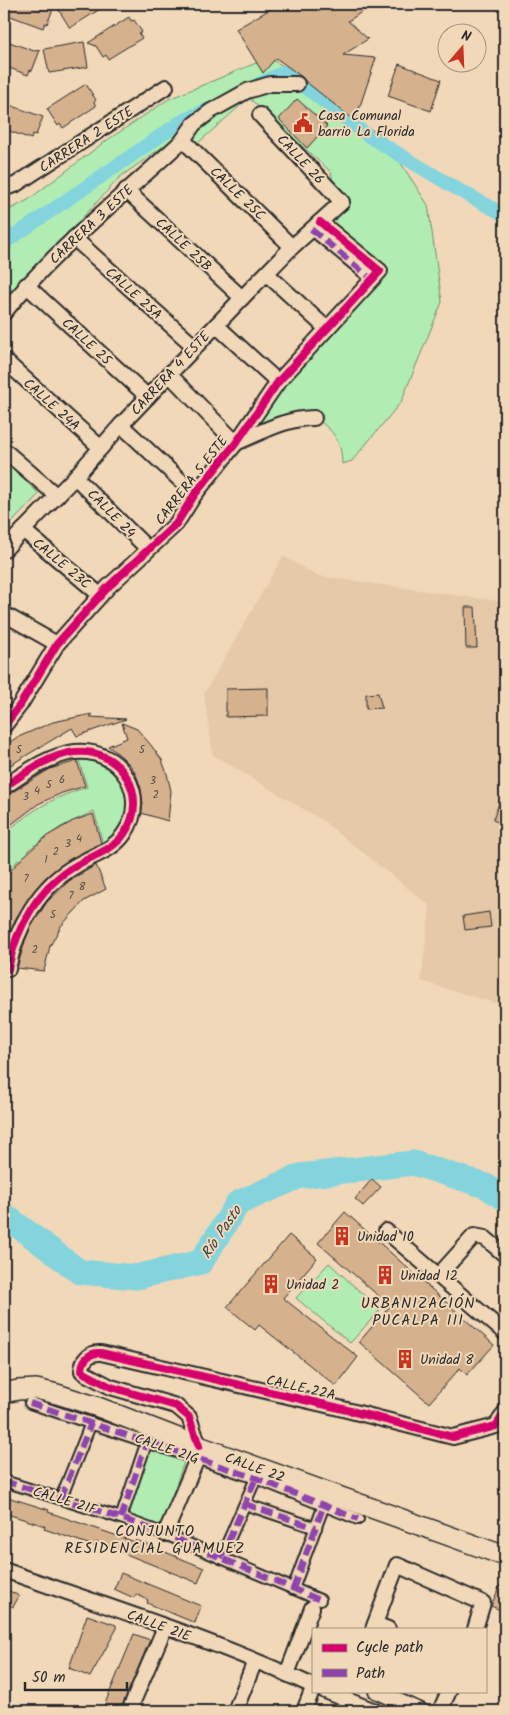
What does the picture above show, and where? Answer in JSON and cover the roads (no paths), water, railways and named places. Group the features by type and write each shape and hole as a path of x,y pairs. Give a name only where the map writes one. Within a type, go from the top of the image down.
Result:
{"main road":[{"name":"CALLE 22","path":"4,1393 36,1389 98,1407 198,1453 505,1556"}],"street":[{"name":"CARRERA 3 ESTE","path":"4,313 26,285 74,238 183,140 194,124 211,111 247,92 270,84 297,84"},
{"name":"CARRERA 2 ESTE","path":"4,188 15,185 166,87"},
{"name":"CALLE 26","path":"260,116 342,202"},
{"name":"CALLE 25C","path":"183,140 292,247"},
{"name":"CALLE 25B","path":"126,190 242,298"},
{"name":"CARRERA 4 ESTE","path":"4,550 76,477 121,425 242,298 292,247 342,202"},
{"name":"CARRERA 5 ESTE","path":"4,726 20,705 58,644 100,595 176,524 195,494 236,443 278,382 374,274 316,225"},
{"name":"CALLE 25A","path":"74,238 195,347"},
{"path":"267,274 327,329"},
{"name":"CALLE 25","path":"26,285 148,398"},
{"path":"216,325 278,382"},
{"name":"CALLE 24A","path":"4,360 100,448"},
{"path":"169,374 236,443"},
{"name":"CARRERA 5 ESTE","path":"236,443 278,424 300,418 314,418"},
{"path":"121,425 195,494"},
{"path":"4,450 57,496"},
{"name":"CALLE 24","path":"76,477 148,549"},
{"name":"CALLE 23C","path":"23,530 100,595"},
{"path":"4,614 58,644"},
{"path":"4,787 55,757 73,752 86,752 106,757 122,769 132,785 135,802 131,822 118,841 107,850 68,870 53,882 39,898 18,932 8,969 4,969"},
{"path":"386,1231 505,1333"},
{"path":"438,1276 474,1236 485,1238 505,1255"},
{"name":"CALLE 22A","path":"198,1453 189,1418 176,1406 112,1387 86,1374 82,1370 85,1359 96,1353 101,1353 335,1407 454,1437 496,1426 505,1412"},
{"name":"CALLE 21G","path":"30,1403 147,1441 198,1453 358,1519"},
{"path":"61,1498 91,1423"},
{"path":"122,1518 147,1441"},
{"path":"166,1534 198,1453"},
{"path":"221,1558 256,1478"},
{"name":"CALLE 21F","path":"4,1481 61,1498 166,1534 293,1589 316,1604"},
{"path":"245,1504 316,1528"},
{"path":"293,1589 324,1505"},
{"path":"379,1627 398,1565 483,1603 475,1628"},
{"name":"CALLE 21E","path":"4,1570 255,1661 312,1686"},
{"path":"287,1674 316,1604"},
{"path":"129,1711 165,1627"},
{"path":"235,1711 255,1661"},
{"path":"304,1711 312,1690"},
{"path":"330,1692 347,1695 369,1710"},
{"path":"378,1692 421,1711"},
{"path":"440,1711 449,1692"}],"waterway":[{"path":"259,84 284,72 367,135 462,192 505,215"},
{"path":"4,241 10,239 182,121 208,109"},
{"name":"Río Pasto","path":"4,1215 80,1272 136,1277 201,1262 238,1203 300,1176 413,1163 486,1186 505,1199"}],"place":[{"name":"Casa Comunal barrio La Florida","path":"303,123"},
{"name":"Unidad 10","path":"342,1236"},
{"name":"Unidad 12","path":"385,1275"},
{"name":"Unidad 2","path":"271,1284"},
{"name":"Unidad 8","path":"405,1359"}],"district":[{"name":"URBANIZACIÓN PUCALPA III","path":"418,1312"},
{"name":"CONJUNTO RESIDENCIAL GUAMUEZ","path":"155,1540"}]}
